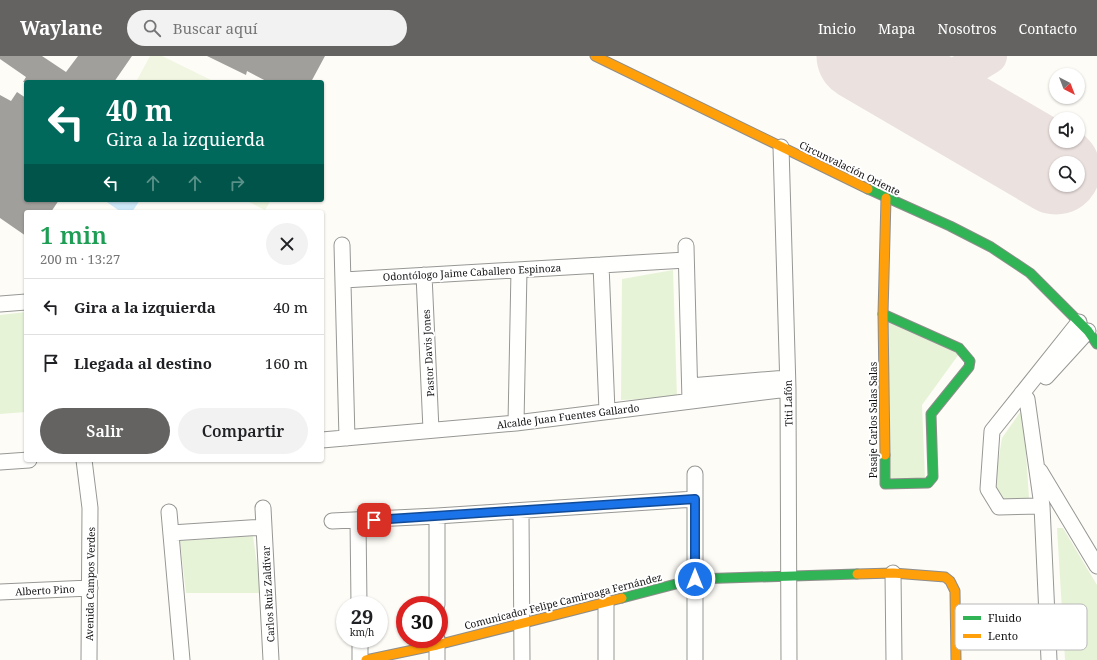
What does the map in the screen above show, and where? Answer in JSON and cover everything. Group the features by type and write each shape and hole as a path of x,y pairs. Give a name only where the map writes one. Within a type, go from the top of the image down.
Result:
{"street":[{"name":"Circunvalación Oriente","path":"595,56 886,198 971,236 998,251 1047,288 1097,344"},
{"name":"Titi Lafón","path":"781,147 788,383 789,660"},
{"name":"Pasaje Carlos Salas Salas","path":"883,314 959,348 964,352 970,362 969,367 931,414 933,477 928,483 884,484 883,314 886,198"},
{"path":"342,245 347,438"},
{"name":"Odontólogo Jaime Caballero Espinoza","path":"344,280 601,265 686,253 690,394"},
{"path":"601,265 607,411"},
{"path":"516,423 519,270"},
{"name":"Pastor Davis Jones","path":"424,275 431,430"},
{"path":"0,304 24,302"},
{"path":"1042,506 999,507 988,490 992,431 1083,327"},
{"name":"Alcalde Juan Fuentes Gallardo","path":"324,440 516,423 607,411 690,394 788,383"},
{"path":"1024,396 1037,466 1042,506 1046,604"},
{"path":"0,462 24,460"},
{"name":"Avenida Campos Verdes","path":"84,462 90,508 89,660"},
{"path":"1037,466 1097,566"},
{"path":"695,474 695,660"},
{"path":"332,521 521,511 695,499"},
{"name":"Carlos Ruiz Zaldívar","path":"263,508 271,660"},
{"path":"521,511 522,660"},
{"path":"169,512 182,660"},
{"path":"437,516 437,596"},
{"path":"358,520 359,596"},
{"path":"171,533 264,527"},
{"path":"893,573 894,660"},
{"name":"Comunicador Felipe Camiroaga Fernández","path":"448,640 521,623 695,579 893,573 945,577 950,581 955,592 955,604"},
{"name":"Alberto Pino","path":"0,592 90,588"},
{"path":"606,602 606,660"},
{"path":"360,648 360,660"},
{"name":"Comunicador Felipe Camiroaga Fernández","path":"366,660 413,648"},
{"path":"437,648 437,660"},
{"name":"Comunicador Felipe Camiroaga Fernández","path":"956,650 956,660"},
{"path":"1049,650 1049,660"}],"green space":[{"path":"150,56 162,56 211,80 137,80"},
{"path":"249,202 270,202 265,210"},
{"path":"673,270 677,398 621,400 622,279"},
{"path":"24,312 24,412 0,414 0,315"},
{"path":"887,322 959,354 922,405 925,479 890,478"},
{"path":"1023,408 1029,498 1001,501 993,494 1002,438"},
{"path":"1057,528 1063,528 1097,585 1097,660 1065,660 1064,650 1087,650 1087,604 1062,604"},
{"path":"253,536 261,593 186,593 180,541"}],"water":[{"path":"107,202 139,202 133,210 118,210"}],"building":[{"path":"0,56 42,56 66,72 78,56 132,56 115,80 24,80 26,77 0,59"},
{"path":"207,56 325,56 312,80 264,80 247,71 246,75"},
{"path":"17,92 24,97 24,202 58,202 52,210 24,210 24,235 0,218 0,95 11,101"}],"taxiway":[{"path":"926,94 989,56"}],"runway":[{"path":"861,56 1049,166"}],"traffic: fast":[{"path":"868,189 950,226 991,247 1030,273 1088,331 1097,344"},
{"path":"883,314 959,348 970,361 969,367 931,414 933,477 928,483 885,484 885,455"},
{"path":"622,598 695,579 857,574"}],"traffic: slow":[{"path":"595,56 868,189"},
{"path":"885,455 883,314 886,198"},
{"path":"857,574 893,573 945,577 950,581 955,591 955,604"},
{"path":"366,660 437,645 622,598"},
{"path":"956,650 956,660"}],"route":[{"path":"374,520 695,499 695,579"}]}
